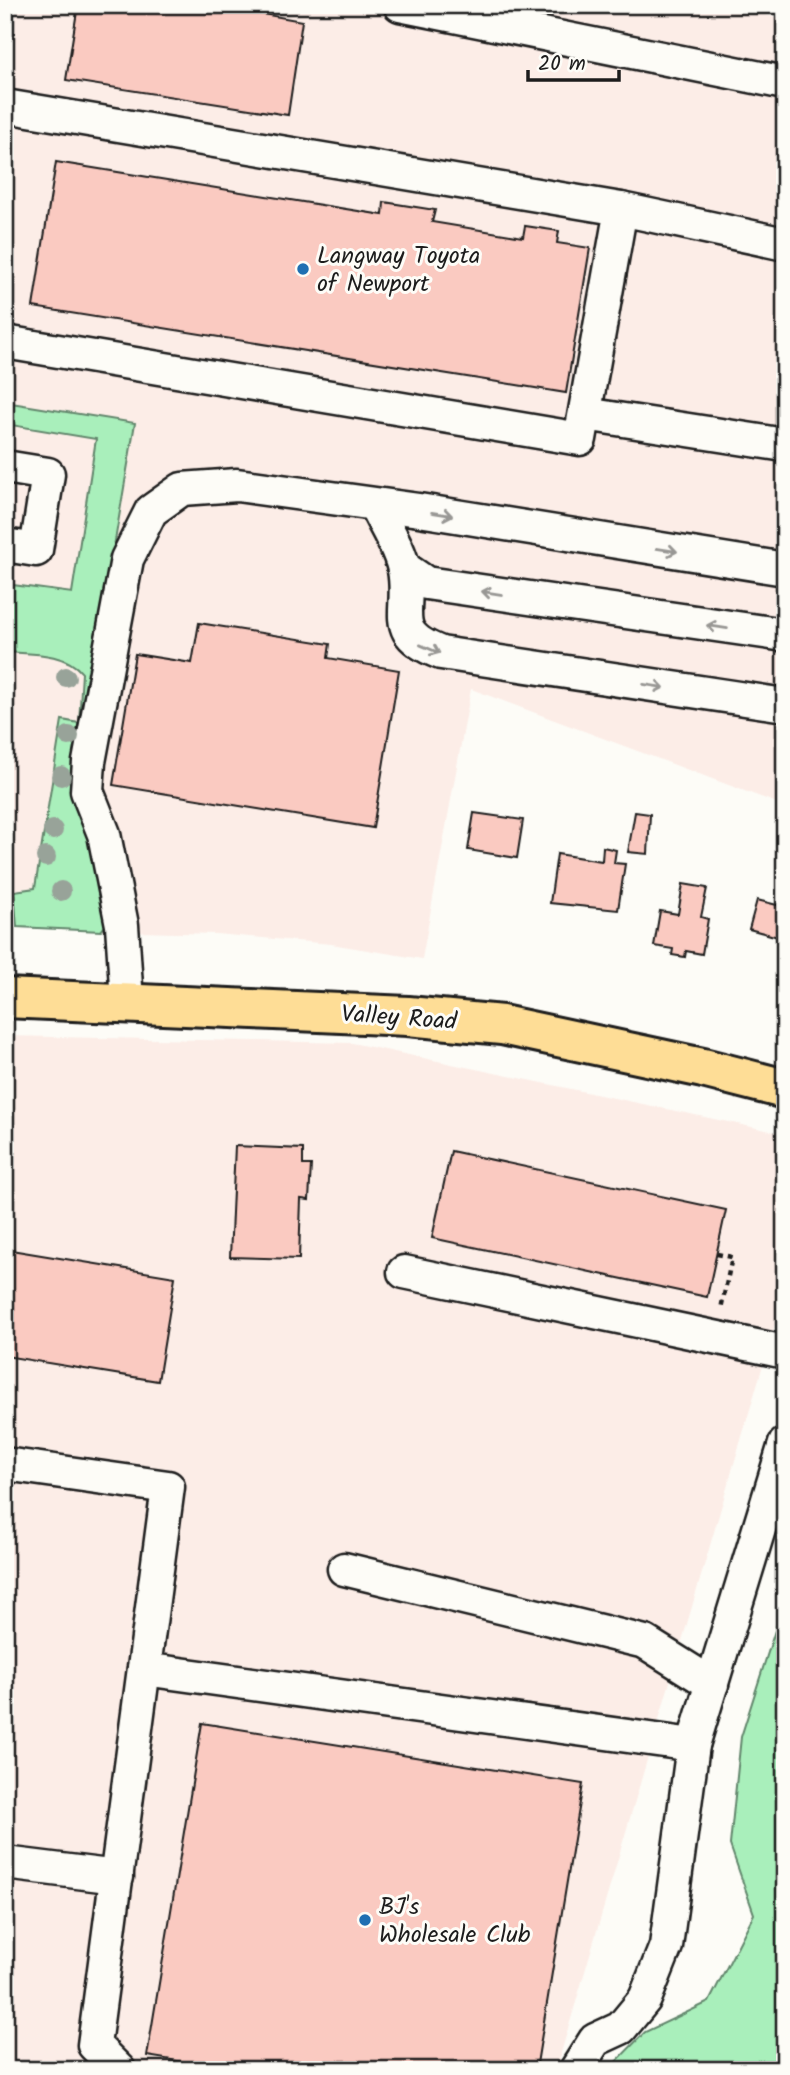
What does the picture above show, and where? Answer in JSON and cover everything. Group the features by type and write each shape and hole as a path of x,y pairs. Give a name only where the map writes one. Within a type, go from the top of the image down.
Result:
{"main road":[{"name":"Valley Road","path":"5,998 408,1016 502,1025 703,1068 785,1089"}],"lane":[{"path":"400,5 785,83"},
{"path":"5,106 621,209 785,244"},
{"path":"5,342 580,439 621,209"},
{"path":"585,414 785,445"},
{"path":"5,467 48,474 36,550 5,545"},
{"path":"127,1003 122,925 104,834 88,791 89,762 127,559 151,511 182,489 237,485 785,569"},
{"path":"375,505 404,568 406,626 409,636 420,645 440,653 785,705"},
{"path":"404,568 426,583 785,635"},
{"path":"404,1272 785,1352"},
{"path":"576,2070 595,2040 621,2028 645,1999 666,1946 693,1745 785,1444"},
{"path":"5,1464 168,1487 94,2045 119,2070"},
{"path":"344,1570 645,1642 712,1684"},
{"path":"144,1669 693,1745"},
{"path":"5,1863 117,1877"}],"path":[{"path":"715,1338 732,1257 717,1254"}],"shaded area":[{"path":"5,5 716,5 785,19 785,806 471,689 422,959 331,944 216,934 101,931 106,925 76,799 74,779 135,423 5,402"},
{"path":"5,424 96,438 72,593 5,584"},
{"path":"5,652 46,654 76,665 82,673 79,723 62,721 35,889 14,891 5,887"},
{"path":"5,1036 352,1043 785,1134 785,1290 556,2070 5,2070"}],"green space":[{"path":"5,402 135,423 89,694 76,800 104,888 107,915 106,925 101,931 17,927 14,891 35,888 62,720 79,723 82,673 67,661 57,658 5,652 5,584 72,593 96,439 5,424"},
{"path":"785,1599 785,2070 608,2070 645,2032 709,2002 754,1914 730,1845 741,1737"}],"building":[{"path":"78,5 213,5 302,21 288,115 66,80"},
{"path":"56,162 383,215 384,202 435,210 432,222 523,237 525,226 559,231 557,243 590,248 566,393 33,307"},
{"path":"199,623 330,644 328,658 399,670 373,828 113,785 135,654 192,663"},
{"path":"635,812 650,814 648,854 628,852"},
{"path":"474,813 523,820 517,858 468,850"},
{"path":"603,847 616,850 614,863 625,864 618,910 550,903 557,854 602,861"},
{"path":"683,884 707,888 701,917 708,919 702,954 686,951 685,957 672,955 673,949 654,946 660,911 678,914"},
{"path":"757,900 785,907 778,937 749,929"},
{"path":"235,1146 303,1149 303,1165 311,1165 309,1200 301,1199 299,1259 230,1257"},
{"path":"451,1151 726,1210 707,1297 432,1238"},
{"path":"5,1249 175,1277 158,1381 5,1356"},
{"name":"BJ's Wholesale Club","path":"202,1723 583,1784 536,2070 232,2070 147,2056"}],"place":[{"name":"Langway Toyota of Newport","path":"303,269"},
{"name":"BJ's Wholesale Club","path":"365,1920"}]}
